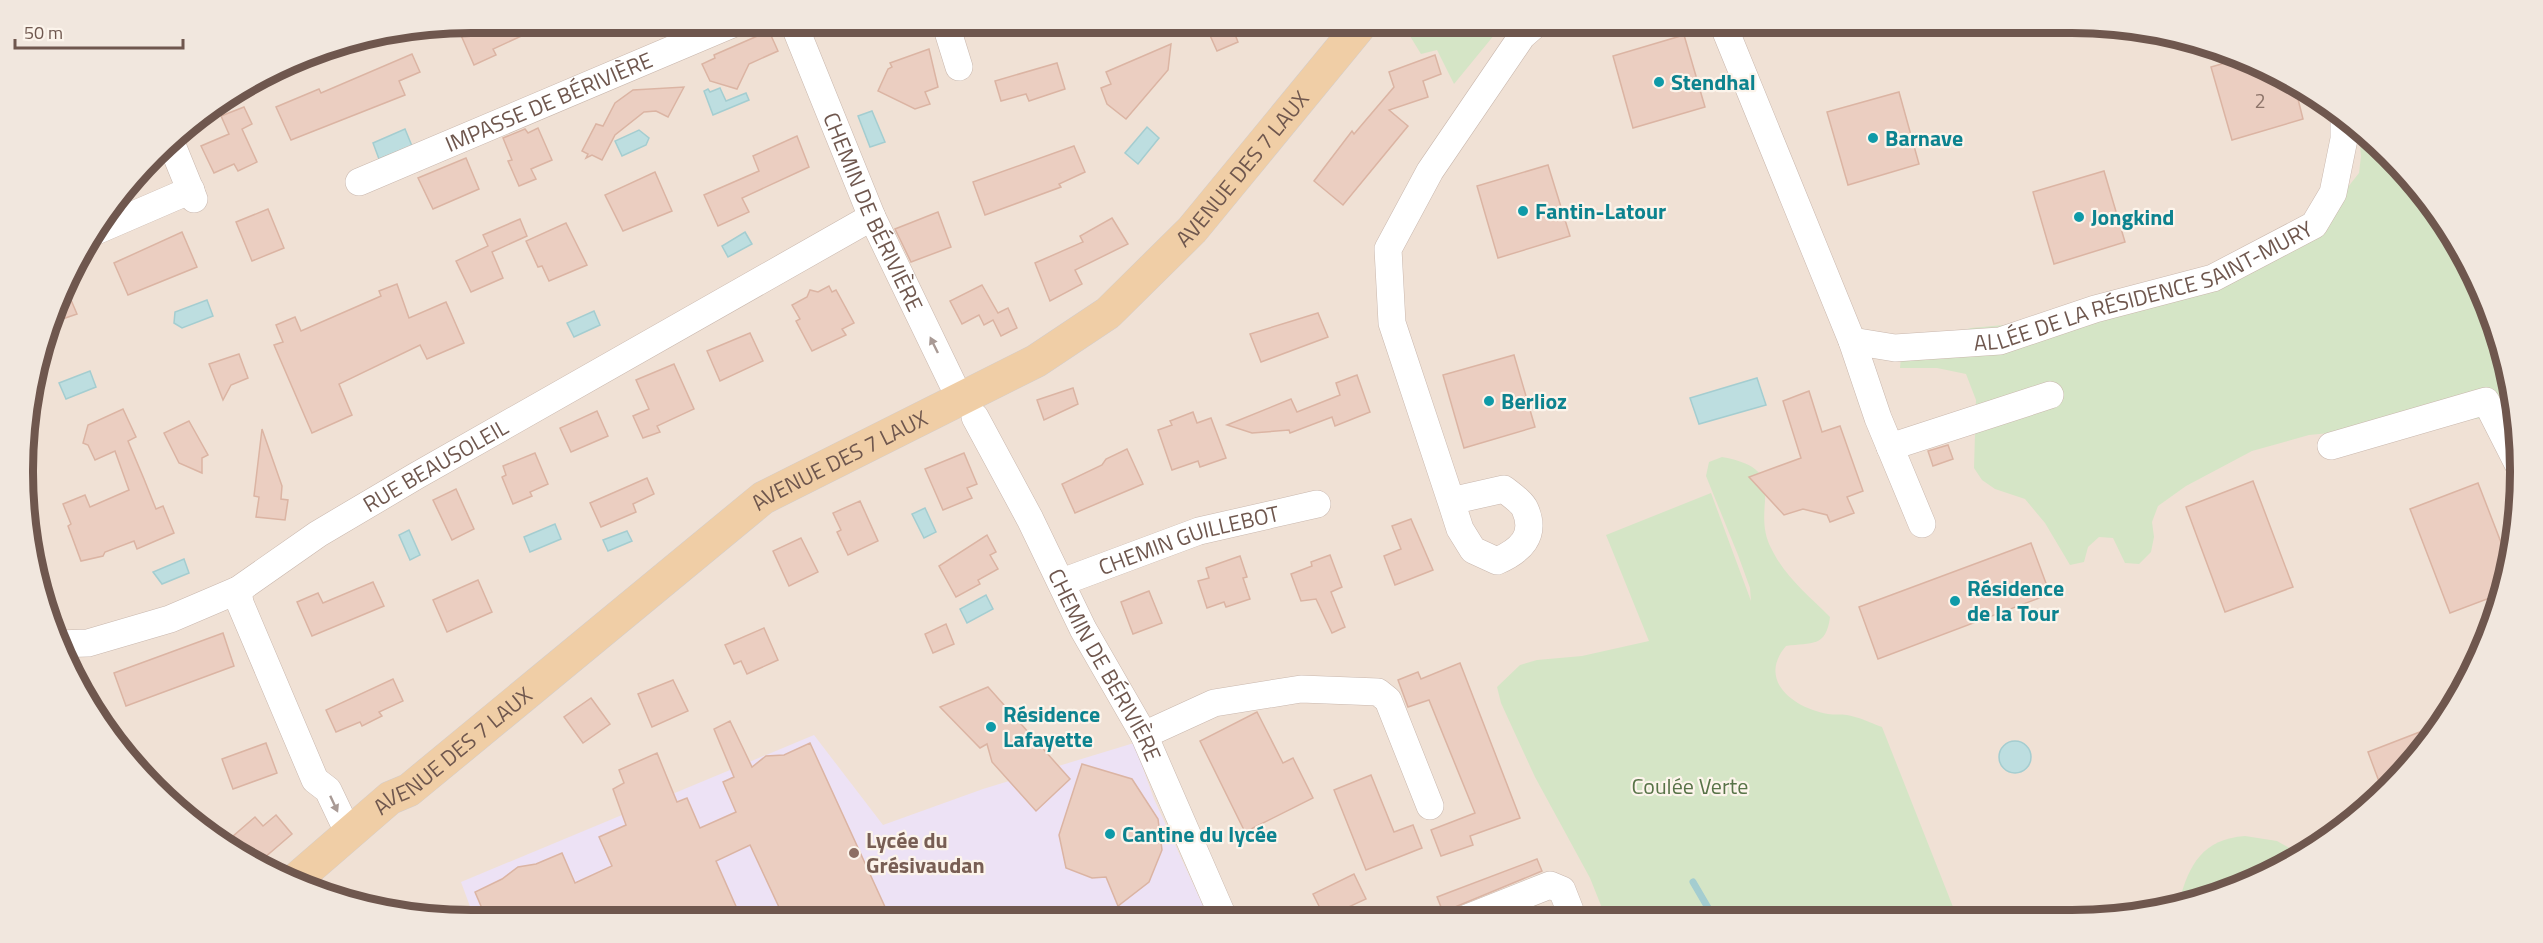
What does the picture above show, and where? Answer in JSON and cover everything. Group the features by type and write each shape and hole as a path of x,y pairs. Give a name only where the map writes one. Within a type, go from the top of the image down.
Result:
{"main road":[{"name":"AVENUE DES 7 LAUX","path":"300,875 348,832 390,798 409,790 763,498 967,407 1108,313 1192,230 1354,33"},
{"path":"318,882 398,807 409,790"}],"street":[{"name":"IMPASSE DE BÉRIVIÈRE","path":"359,182 711,33"},
{"name":"CHEMIN DE BÉRIVIÈRE","path":"798,33 872,217 967,407 1062,582 1083,628 1144,735 1220,910"},
{"path":"948,33 959,67"},
{"path":"1451,501 1392,323 1388,249 1430,171 1525,33"},
{"path":"1726,33 1852,341 1890,447 1922,524"},
{"name":"ALLÉE DE LA RÉSIDENCE SAINT-MURY","path":"1852,341 1895,348 2000,341 2095,309 2213,278 2314,225 2333,193 2344,129"},
{"path":"108,226 192,194 174,149"},
{"name":"RUE BEAUSOLEIL","path":"68,644 88,643 170,619 238,590 318,534 416,476 872,217"},
{"path":"1890,447 2050,394"},
{"path":"2331,446 2486,401 2509,447"},
{"name":"CHEMIN GUILLEBOT","path":"1062,582 1198,531 1317,504"},
{"path":"238,590 245,614 315,780 328,790 348,832"},
{"path":"1144,735 1214,703 1300,689 1378,692 1388,700 1430,806"},
{"path":"1487,910 1550,885 1562,890 1570,910"}],"shaded area":[{"path":"2072,33 2129,37 2185,48 2239,66 2265,78 2315,107 2338,124 2382,161 2401,182 2451,252 2477,304 2487,331 2502,386 2506,414 2509,443 2509,500 2502,557 2495,585 2477,639 2451,691 2419,738 2382,782 2315,836 2265,865 2212,887 2157,902 2072,910 472,910 414,906 358,895 304,877 252,851 228,836 161,782 107,715 92,691 66,639 48,585 41,557 34,500 34,443 41,386 66,304 92,252 107,228 161,161 228,107 252,92 304,66 386,41 443,34"},
{"name":"Lycée du Grésivaudan","path":"814,735 883,825 983,789 1134,743 1154,799 1205,910 471,910 461,882"}],"green space":[{"path":"1408,33 1496,33 1454,84 1437,50 1421,54"},
{"path":"2359,141 2401,182 2451,252 2477,304 2487,331 2502,386 2506,416 2309,435 2252,451 2186,486 2158,506 2152,522 2154,537 2151,552 2139,564 2125,563 2113,538 2099,537 2088,547 2084,562 2070,565 2045,523 2025,499 1995,489 1982,480 1974,468 1976,400 1966,374 1937,368 1900,368 1902,346 1971,328 2101,316 2332,207 2359,173 2361,156"},
{"name":"Coulée Verte","path":"1722,457 1744,463 1757,471 1763,480 1765,491 1764,517 1771,548 1790,577 1830,617 1828,627 1821,639 1816,642 1786,646 1778,658 1775,670 1777,681 1792,699 1803,706 1828,714 1851,716 1882,727 1954,910 1603,910 1590,878 1535,777 1501,703 1497,687 1520,665 1537,660 1582,656 1649,641 1606,535 1711,493 1751,601 1750,588 1706,476 1709,462"},
{"path":"2245,836 2277,841 2293,850 2239,877 2181,896 2193,865 2200,856 2218,842"}],"water":[{"path":"720,88 726,101 746,93 749,100 713,115 704,91 708,89 710,92"},
{"path":"872,111 885,142 870,147 858,116"},
{"path":"1147,127 1159,138 1138,164 1125,153"},
{"path":"405,129 412,146 379,159 373,143"},
{"path":"639,130 649,138 646,145 622,156 615,141"},
{"path":"745,232 752,244 728,257 722,246"},
{"path":"207,300 213,316 182,328 174,323 175,312"},
{"path":"594,311 600,325 574,337 567,323"},
{"path":"90,371 96,387 66,399 59,383"},
{"path":"1757,378 1766,405 1699,424 1690,398"},
{"path":"925,508 936,532 924,538 912,514"},
{"path":"555,524 561,539 530,552 524,537"},
{"path":"409,530 420,555 410,560 399,535"},
{"path":"627,531 632,541 608,551 603,540"},
{"path":"184,559 189,573 162,584 153,572"},
{"path":"986,595 993,609 967,623 960,609"},
{"path":"2015,741 2026,746 2031,757 2026,768 2015,773 2004,768 1999,757 2004,746"}],"building":[{"path":"460,33 528,33 493,49 496,55 474,65"},
{"path":"764,33 770,33 778,51 749,64 737,89 710,81 702,64 715,58 714,55"},
{"path":"1209,33 1234,33 1238,42 1217,51"},
{"name":"Stendhal","path":"1684,35 1705,107 1633,128 1613,56"},
{"path":"1171,44 1168,70 1126,119 1107,104 1101,88 1111,84 1106,72"},
{"path":"929,49 938,87 925,92 930,104 915,109 878,91 888,69 892,67 890,63"},
{"path":"412,54 420,72 399,81 405,95 291,140 276,107 319,89 321,93"},
{"path":"1435,55 1441,74 1423,81 1428,97 1389,110 1408,126 1343,205 1314,181 1352,131 1354,134 1394,87 1389,72"},
{"path":"2228,62 2291,92 2297,96 2303,119 2232,140 2211,67"},
{"path":"1057,63 1065,89 1029,101 1026,94 1001,101 995,81"},
{"path":"684,87 668,117 656,111 644,112 615,135 602,160 592,155 586,158 588,154 582,151 596,124 603,126 615,103 633,90"},
{"name":"Barnave","path":"1899,92 1919,164 1848,185 1827,112"},
{"path":"244,107 252,124 242,129 257,162 238,171 234,164 214,173 201,146 229,134 221,116"},
{"path":"538,128 552,160 531,169 536,179 519,186 508,161 512,160 503,138 525,129 528,133"},
{"path":"797,136 809,167 742,198 749,212 718,226 704,195 759,171 753,156"},
{"path":"1074,146 1085,172 1059,184 1061,187 985,215 973,182"},
{"path":"466,158 479,189 433,209 418,178"},
{"name":"Fantin-Latour","path":"1548,165 1570,236 1498,258 1477,186"},
{"name":"Jongkind","path":"2104,171 2125,242 2054,264 2033,192"},
{"path":"655,172 672,211 623,231 605,195"},
{"path":"268,209 284,248 252,261 236,222"},
{"path":"938,212 951,247 911,262 895,229"},
{"path":"1112,218 1128,244 1075,270 1082,284 1050,301 1035,263 1083,242 1080,236"},
{"path":"520,219 527,236 492,252 503,278 471,292 456,261 488,246 483,235"},
{"path":"566,223 587,265 549,281 542,266 538,267 526,241"},
{"path":"182,232 197,267 128,295 114,263"},
{"path":"397,284 409,318 446,302 464,343 427,359 420,345 339,384 352,415 312,433 274,345 283,342 276,325 295,317 301,331 381,296 379,291"},
{"path":"982,285 998,313 1008,308 1017,328 1001,336 993,320 984,325 979,315 962,324 950,301"},
{"path":"829,286 832,292 836,290 854,323 842,329 846,335 812,351 796,321 800,319 792,305 807,297 810,290 818,292"},
{"path":"69,296 77,314 60,320"},
{"path":"1318,313 1328,337 1261,362 1250,334"},
{"path":"750,333 763,361 720,381 707,351"},
{"path":"239,354 248,378 231,385 223,400 209,364"},
{"name":"Berlioz","path":"1514,355 1535,427 1464,448 1443,375"},
{"path":"674,364 694,409 657,426 660,432 643,438 633,416 649,409 636,380"},
{"path":"1357,375 1370,412 1335,426 1332,417 1290,433 1289,430 1252,433 1227,425 1291,399 1297,412 1340,395 1336,383"},
{"path":"1073,388 1078,404 1044,420 1037,400"},
{"path":"1809,391 1822,432 1840,426 1863,491 1847,497 1854,513 1830,522 1827,515 1803,509 1784,515 1749,477 1801,458 1783,401"},
{"path":"123,409 136,437 128,441 156,509 163,506 174,533 137,549 134,541 105,552 103,556 81,561 68,526 71,524 63,504 85,495 90,507 129,490 115,451 95,460 88,445 83,443 88,425"},
{"path":"597,411 608,436 571,452 560,428"},
{"path":"1193,412 1197,423 1211,418 1226,458 1200,467 1198,461 1172,470 1158,430 1172,425 1170,421"},
{"path":"189,421 208,455 202,458 202,473 179,463 164,433"},
{"path":"262,429 282,486 281,499 288,500 285,520 256,517 259,497 254,496"},
{"path":"1948,445 1953,459 1933,466 1928,451"},
{"path":"1127,449 1143,484 1075,513 1062,484 1102,465 1106,459"},
{"path":"535,453 548,484 530,492 532,496 513,504 502,477 506,475 503,466"},
{"path":"964,453 977,484 967,488 972,498 943,510 925,469"},
{"path":"647,478 654,494 633,504 636,512 601,527 590,503"},
{"path":"2253,481 2293,587 2225,612 2186,507"},
{"path":"2478,483 2503,548 2491,597 2450,613 2410,509"},
{"path":"456,489 474,529 452,540 433,500"},
{"path":"860,501 878,541 848,555 837,532 841,530 833,513"},
{"path":"1411,519 1433,570 1395,585 1384,556 1401,549 1392,526"},
{"path":"987,535 996,552 990,555 998,569 978,580 980,584 956,597 939,566"},
{"path":"801,538 818,572 789,586 773,551"},
{"name":"Résidence de la Tour","path":"2031,543 2050,594 1878,659 1859,607"},
{"path":"1330,555 1342,587 1331,592 1345,627 1332,633 1316,599 1301,601 1291,574 1312,566 1311,562"},
{"path":"1240,556 1247,577 1243,578 1250,599 1226,607 1224,602 1207,608 1198,581 1209,578 1206,568"},
{"path":"478,580 492,612 447,632 433,600"},
{"path":"373,582 384,606 312,636 297,602 318,593 323,603"},
{"path":"1149,591 1162,623 1133,634 1121,602"},
{"path":"946,624 954,644 933,653 925,634"},
{"path":"764,628 778,660 747,674 741,661 734,664 725,645"},
{"path":"223,633 234,666 126,706 114,673"},
{"path":"1460,663 1520,818 1470,836 1473,845 1441,856 1431,830 1475,813 1429,700 1408,707 1398,680 1418,672 1421,679"},
{"path":"393,679 403,701 379,712 382,716 362,726 360,722 336,732 326,710"},
{"path":"673,680 688,711 652,727 638,694"},
{"name":"Résidence Lafayette","path":"988,687 1070,779 1036,811 992,762 987,744 980,748 940,707"},
{"path":"591,698 610,724 583,743 564,717"},
{"path":"1257,712 1283,763 1293,758 1313,798 1245,832 1200,741"},
{"path":"730,721 752,767 766,756 784,755 810,743 886,910 780,910 750,845 716,861 738,910 483,910 475,892 502,879 518,867 536,864 562,853 575,883 612,866 599,837 626,825 613,789 624,783 619,770 657,753 677,802 687,798 700,828 736,812 723,782 734,777 714,729"},
{"path":"2425,730 2380,784 2368,752"},
{"path":"266,743 277,773 233,789 222,759"},
{"name":"Cantine du lycée","path":"1082,764 1132,779 1158,819 1162,850 1149,882 1118,906 1106,877 1092,878 1066,868 1059,835"},
{"path":"1371,775 1394,832 1413,825 1422,848 1366,870 1334,790"},
{"path":"276,815 292,834 264,858 231,838 255,817 263,826"},
{"path":"1537,859 1542,871 1448,910 1442,910 1437,897"},
{"path":"1354,874 1366,899 1342,910 1321,910 1313,894"}],"waterway":[{"path":"1693,882 1709,910"}],"place":[{"name":"Stendhal","path":"1659,82"},
{"name":"Barnave","path":"1873,138"},
{"name":"Fantin-Latour","path":"1523,211"},
{"name":"Jongkind","path":"2079,217"},
{"name":"Berlioz","path":"1489,401"},
{"name":"Résidence de la Tour","path":"1955,601"},
{"name":"Résidence Lafayette","path":"991,727"},
{"name":"Cantine du lycée","path":"1110,834"},
{"name":"Lycée du Grésivaudan","path":"854,853"}]}
